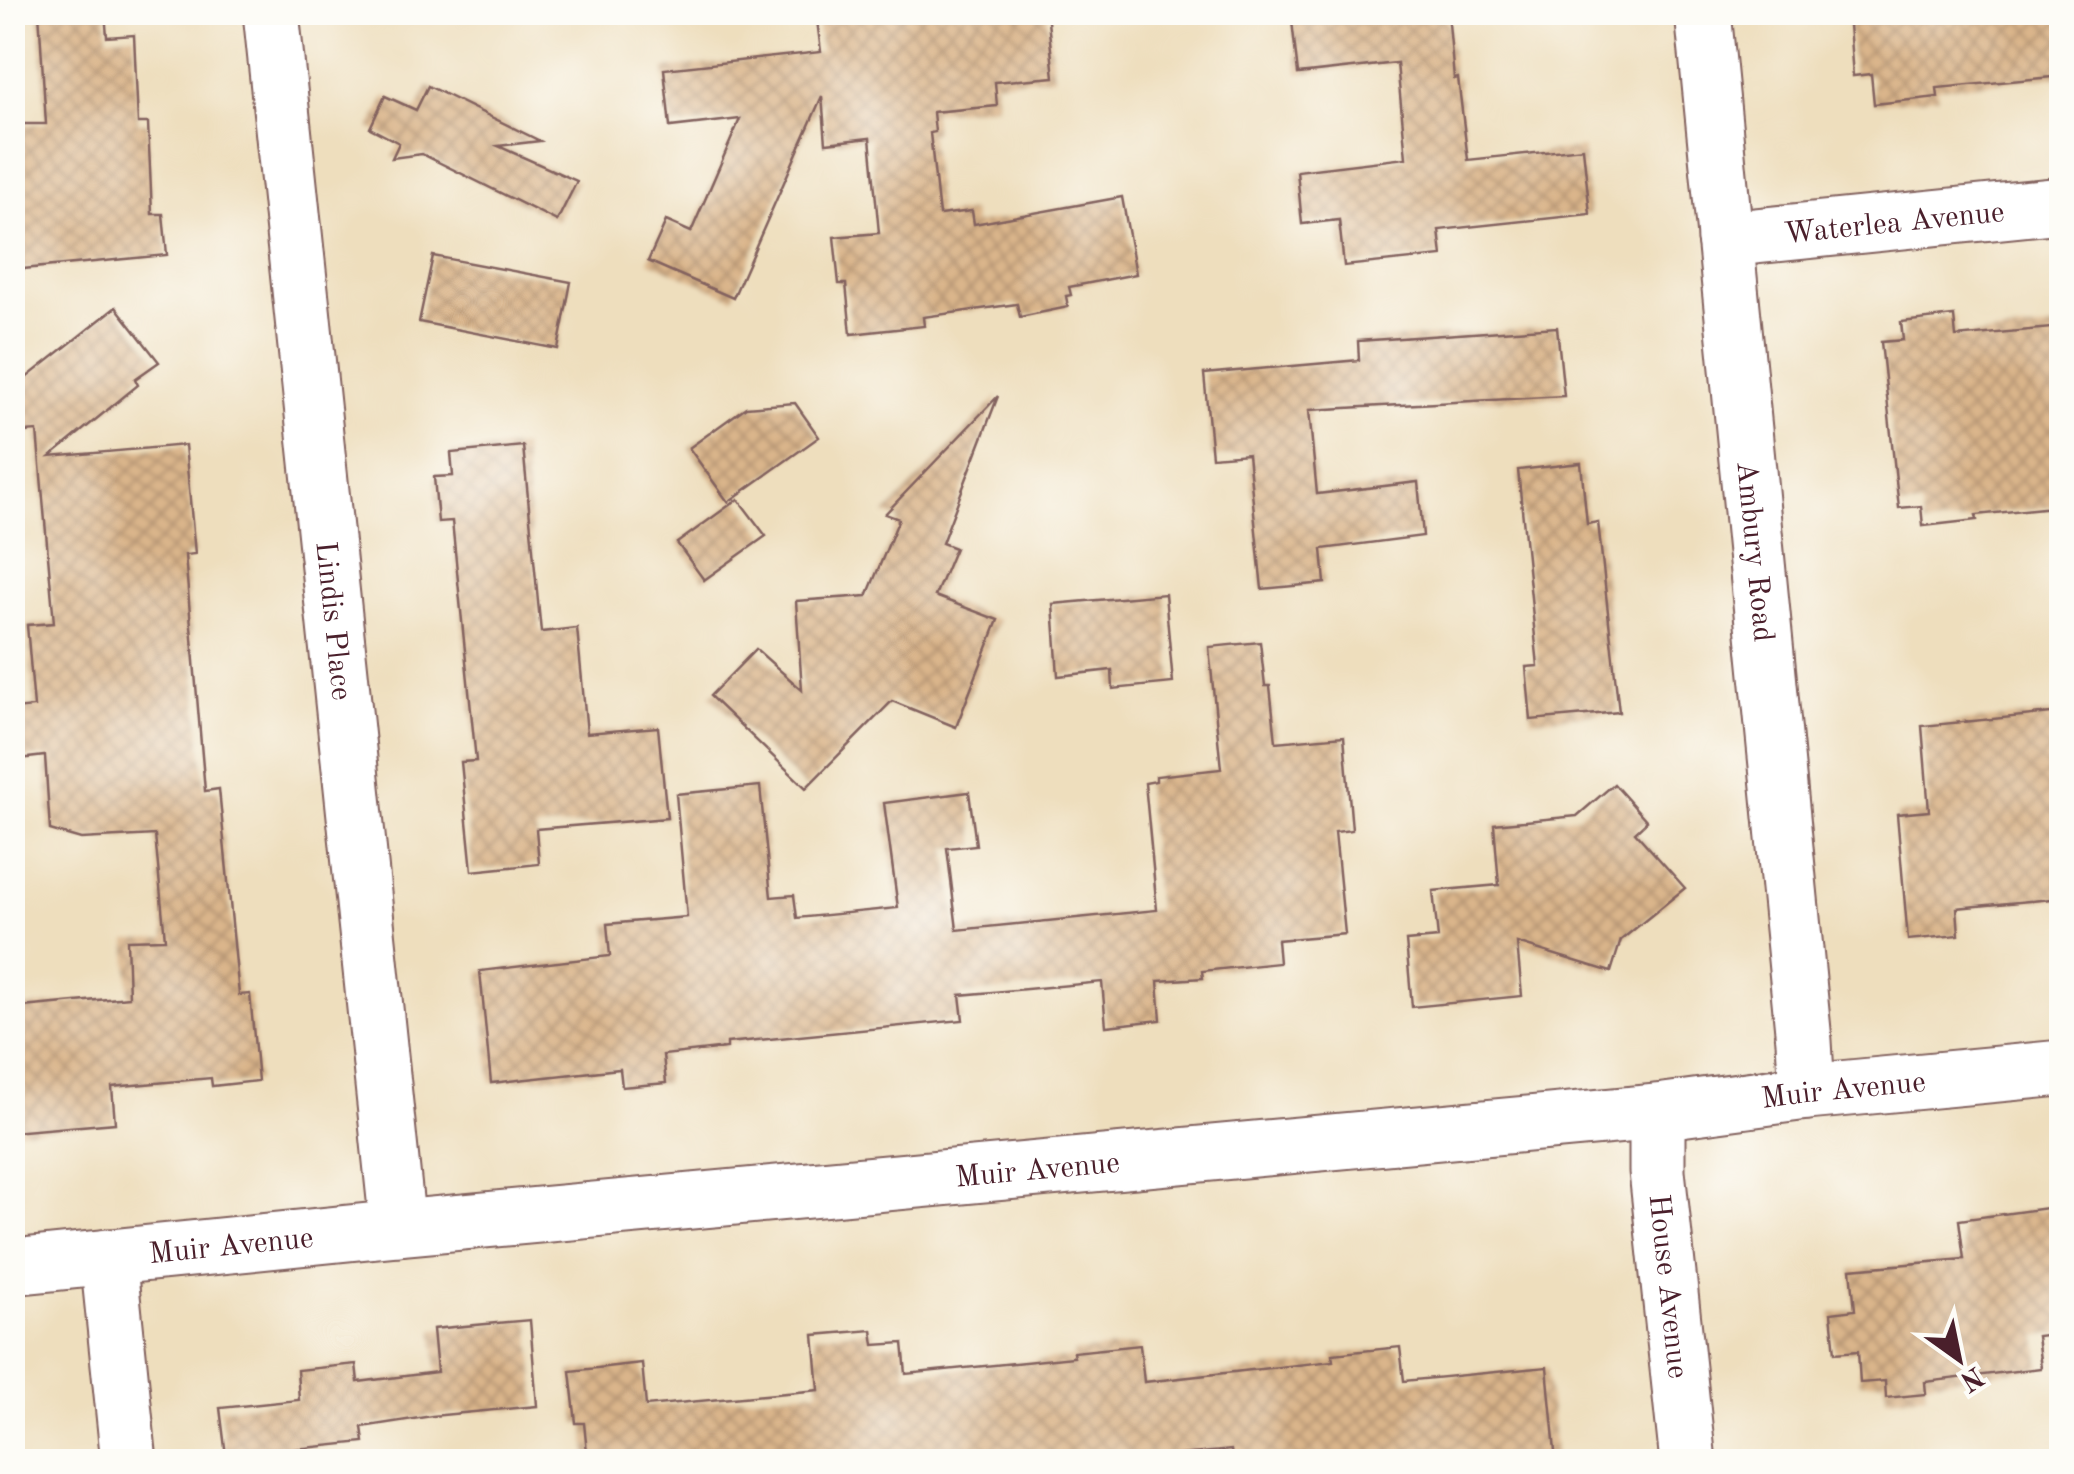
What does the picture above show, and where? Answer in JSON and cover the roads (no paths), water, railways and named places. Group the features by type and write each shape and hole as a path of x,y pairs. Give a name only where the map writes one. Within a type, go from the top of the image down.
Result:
{"street":[{"name":"Lindis Place","path":"271,12 398,1228"},
{"name":"Ambury Road","path":"1703,12 1807,1092"},
{"name":"Waterlea Avenue","path":"1726,239 2062,206"},
{"name":"Muir Avenue","path":"12,1267 1656,1112 1807,1092 2062,1068"},
{"name":"House Avenue","path":"1656,1112 1657,1171 1688,1462"},
{"path":"108,1258 128,1462"}]}
